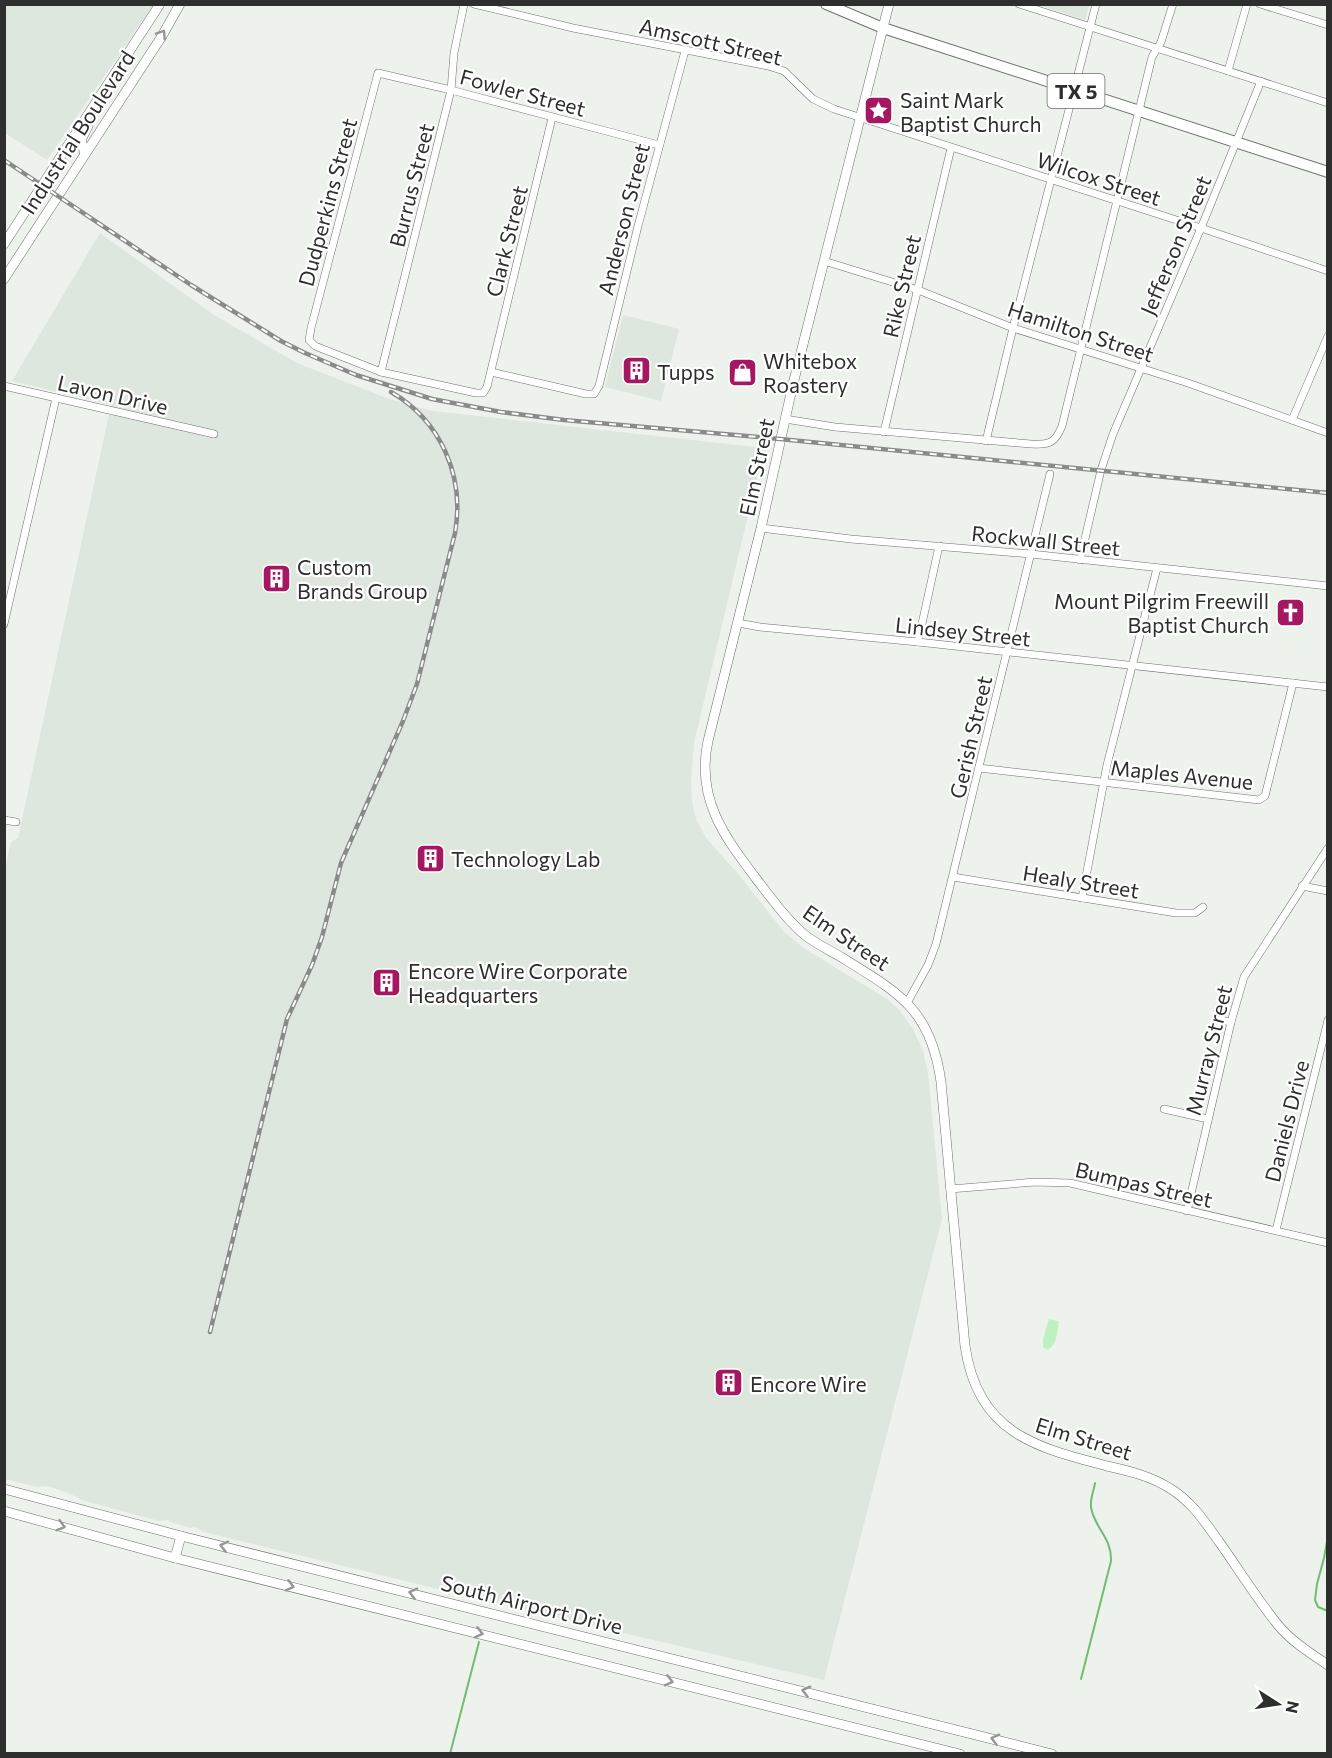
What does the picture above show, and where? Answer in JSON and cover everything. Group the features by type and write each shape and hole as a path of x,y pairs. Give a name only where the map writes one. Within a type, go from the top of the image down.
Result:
{"main road":[{"name":"Industrial Boulevard","path":"4,244 160,4"},
{"name":"Industrial Boulevard","path":"4,279 162,36 180,4"},
{"name":"TX 5","path":"826,4 883,28 1328,172"},
{"name":"Elm Street","path":"889,4 785,419 705,759 708,793 720,828 780,909 815,942 882,982 907,1003 927,1029 937,1058 966,1357 972,1377 990,1408 1010,1429 1030,1443 1144,1476 1180,1495 1201,1516 1277,1624 1298,1644 1328,1665"},
{"path":"85,154 81,140 99,109 103,91 120,98"},
{"name":"South Airport Drive","path":"4,1489 181,1536 1052,1754"},
{"name":"South Airport Drive","path":"4,1511 175,1558 960,1754"},
{"path":"175,1558 181,1536"}],"street":[{"name":"Burrus Street","path":"381,372 451,90 454,52 465,4"},
{"name":"Amscott Street","path":"474,4 573,28 768,66 784,71 813,99 860,119"},
{"path":"1019,4 1328,103"},
{"path":"986,441 1096,4"},
{"path":"785,419 884,432 1043,445 1057,438 1062,426 1152,57 1161,42 1173,4"},
{"path":"1228,71 1247,4"},
{"path":"1260,4 1328,25"},
{"name":"Anderson Street","path":"491,372 586,394 594,394 599,386 659,145 685,51"},
{"name":"Fowler Street","path":"378,72 659,145"},
{"name":"Dudperkins Street","path":"378,72 309,340 315,346 381,372"},
{"name":"Jefferson Street","path":"1080,560 1101,471 1113,434 1261,81"},
{"name":"Clark Street","path":"491,372 552,118"},
{"name":"Wilcox Street","path":"860,119 1328,271"},
{"name":"Rike Street","path":"884,432 951,148"},
{"name":"Hamilton Street","path":"824,261 918,290 1013,328 1142,368 1328,433"},
{"path":"1292,420 1325,348 1328,336"},
{"path":"381,372 476,393 483,393 491,372"},
{"name":"Lavon Drive","path":"4,386 214,434"},
{"path":"4,624 56,398"},
{"name":"Gerish Street","path":"907,1003 932,955 980,768 1050,474"},
{"name":"Rockwall Street","path":"761,528 1328,586"},
{"path":"918,642 939,546"},
{"path":"1082,898 1107,765 1156,568"},
{"name":"Lindsey Street","path":"738,623 1328,687"},
{"name":"Maples Avenue","path":"980,768 1262,799 1266,792 1293,683"},
{"path":"4,820 16,822"},
{"name":"Murray Street","path":"1187,1211 1231,1022 1244,977 1328,848"},
{"name":"Healy Street","path":"953,877 1176,913 1195,913 1203,908"},
{"path":"1302,886 1328,891"},
{"path":"1220,1020 1231,1022"},
{"name":"Daniels Drive","path":"1276,1230 1328,1020"},
{"path":"1164,1109 1208,1119"},
{"name":"Bumpas Street","path":"950,1189 1035,1182 1070,1183 1328,1243"}],"shaded area":[{"path":"4,5 153,5 47,160 5,133"},
{"path":"1039,5 1089,5 1085,20"},
{"name":"Encore Wire","path":"100,233 214,315 297,363 389,399 433,411 764,448 694,743 692,802 696,819 706,838 784,932 805,949 887,999 899,1010 913,1029 923,1051 928,1073 942,1219 824,1680 204,1532 195,1527 191,1528 168,1520 159,1521 85,1501 47,1486 37,1487 5,1479 5,868 11,842 18,838 111,405 12,381"},
{"name":"Tupps","path":"623,315 679,329 661,401 605,387"}],"green space":[{"path":"1049,1319 1059,1322 1055,1342 1047,1350 1043,1347 1043,1339"}],"waterway":[{"path":"1081,1679 1111,1561 1109,1545 1091,1507 1095,1483"},
{"path":"1328,1536 1315,1600 1318,1607 1328,1611"},
{"path":"450,1754 479,1642"}],"railway":[{"path":"4,160 191,285 281,341 356,375 432,399 501,412 564,420 1328,493"},
{"path":"210,1332 287,1019 322,937 341,863 417,684 455,533 456,491 445,452 436,434 424,418 391,392"}],"place":[{"name":"Saint Mark Baptist Church","path":"879,111"},
{"name":"Tupps","path":"636,371"},
{"name":"Whitebox Roastery","path":"742,372"},
{"name":"Custom Brands Group","path":"276,578"},
{"name":"Mount Pilgrim Freewill Baptist Church","path":"1290,612"},
{"name":"Technology Lab","path":"430,858"},
{"name":"Encore Wire Corporate Headquarters","path":"387,982"},
{"name":"Encore Wire","path":"729,1383"}]}
